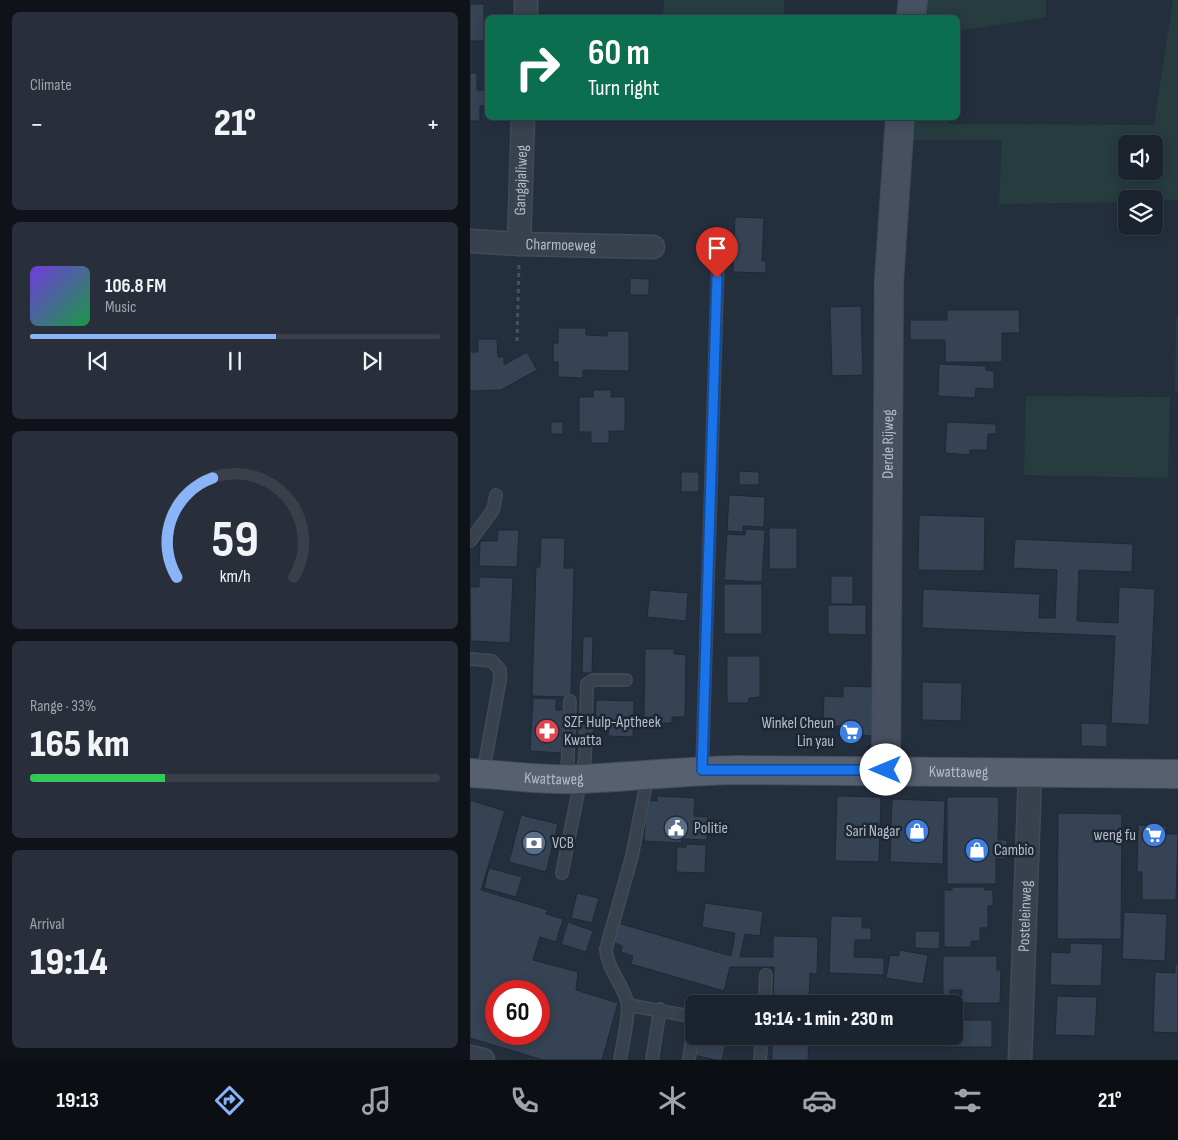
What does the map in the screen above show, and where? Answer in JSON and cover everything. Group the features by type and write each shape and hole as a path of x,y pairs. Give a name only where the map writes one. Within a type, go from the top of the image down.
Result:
{"main road":[{"name":"Kwattaweg","path":"476,773 533,778 574,779 702,770 886,770 1030,774 1178,774"}],"street":[{"path":"526,0 526,15"},
{"path":"911,15 913,0"},
{"name":"Gangajaliweg","path":"519,244 523,120"},
{"name":"Derde Rijweg","path":"886,770 889,280 900,120"},
{"name":"Charmoeweg","path":"470,241 653,248"},
{"name":"Posteleinweg","path":"1020,1060 1030,774"},
{"path":"470,1057 483,1060"}],"lane":[{"path":"702,770 718,258"},
{"path":"470,541 493,510 496,495"},
{"path":"470,659 492,661 500,670 500,680 476,773"},
{"path":"574,779 586,745 587,684 593,680 626,680"},
{"path":"562,874 574,779 570,701"},
{"path":"620,1060 628,1005 623,988 607,963 606,949 632,856 648,774"},
{"path":"765,995 766,975"},
{"path":"628,1005 660,1009 685,1015"},
{"path":"652,1060 660,1009"},
{"path":"689,1060 691,1045"},
{"path":"760,1060 761,1045"}],"path":[{"path":"517,341 519,244"}],"green space":[{"path":"664,0 784,0 784,15 663,15"},
{"path":"926,0 1046,0 1046,17 960,31 960,15 924,15"},
{"path":"1173,0 1178,0 1178,200 1163,201 1163,190 1118,190 1118,202 999,204 1002,140 908,140 911,120 949,120 949,124 1154,125"},
{"path":"1178,317 1178,391 1175,391 1176,318"},
{"path":"1026,396 1170,397 1168,478 1024,475"}],"building":[{"path":"470,4 484,4 484,41 470,41"},
{"path":"470,73 477,73 477,90 485,90 485,106 480,106 480,121 470,121"},
{"path":"735,217 764,218 762,261 766,261 766,273 733,272"},
{"path":"630,278 649,279 649,295 630,295"},
{"path":"861,306 863,375 832,376 830,307"},
{"path":"947,310 1019,310 1020,333 1002,333 1002,362 945,362 945,340 910,340 910,320 947,320"},
{"path":"558,328 586,328 586,335 607,336 607,331 629,331 629,371 583,370 583,378 558,377 558,362 553,362 553,343 558,343"},
{"path":"478,339 497,339 498,357 504,357 504,365 527,352 537,370 501,390 470,391 470,352 478,352"},
{"path":"939,364 986,366 986,370 994,371 994,389 976,388 975,398 938,396"},
{"path":"593,390 611,390 611,397 625,397 625,431 609,431 609,443 591,443 591,432 579,432 579,397 593,397"},
{"path":"551,422 563,422 563,434 551,434"},
{"path":"947,422 996,424 996,434 988,434 987,450 970,450 970,455 945,453"},
{"path":"739,471 759,472 759,485 739,485"},
{"path":"681,472 699,472 699,492 681,492"},
{"path":"729,495 765,497 764,527 743,526 743,532 727,531"},
{"path":"919,515 985,517 984,571 918,570"},
{"path":"769,528 797,528 797,569 769,569"},
{"path":"746,529 765,530 762,582 724,580 727,534 745,535"},
{"path":"498,530 519,530 517,567 479,566 480,541 497,541"},
{"path":"541,538 565,538 564,568 574,568 571,697 532,696 536,567 540,567"},
{"path":"1015,539 1133,544 1132,572 1079,570 1077,621 1118,623 1119,587 1155,589 1149,725 1111,723 1115,636 922,628 923,589 1040,594 1039,618 1055,618 1057,570 1013,568"},
{"path":"831,576 853,576 853,604 831,604"},
{"path":"479,577 513,578 510,643 471,641 470,587 479,587"},
{"path":"724,584 762,584 762,634 724,634"},
{"path":"650,590 688,593 686,621 647,617"},
{"path":"828,605 866,605 866,635 828,634"},
{"path":"583,636 593,637 592,673 582,673"},
{"path":"645,649 674,649 674,654 686,655 685,717 672,717 672,723 653,723 653,718 644,718"},
{"path":"727,656 760,656 760,697 749,698 748,703 727,703"},
{"path":"922,682 962,683 961,721 922,720"},
{"path":"843,686 873,687 872,705 879,705 878,736 843,735 844,726 823,726 824,696 843,697"},
{"name":"SZF Hulp-Aptheek Kwatta","path":"533,698 556,699 556,710 563,710 561,753 530,751"},
{"path":"596,700 634,701 633,737 608,736 609,727 595,727"},
{"path":"1081,723 1107,724 1107,747 1081,746"},
{"name":"Politie","path":"657,796 695,798 694,816 708,817 707,840 682,839 681,843 644,841 647,800 657,801"},
{"path":"837,796 881,797 879,862 835,861"},
{"name":"Cambio","path":"947,797 999,797 998,840 1007,840 1007,859 996,859 996,884 947,884"},
{"name":"Sari Nagar","path":"892,799 945,801 943,864 890,862"},
{"path":"470,800 505,811 481,890 548,910 546,914 563,919 556,942 540,937 533,960 578,972 576,990 618,1003 602,1060 543,1060 493,1045 550,1045 550,980 485,980 485,1043 470,1038"},
{"path":"1058,813 1122,814 1121,939 1057,939"},
{"name":"VCB","path":"521,815 558,824 546,872 509,862"},
{"path":"1138,825 1167,826 1166,834 1178,834 1176,900 1142,900 1142,872 1137,872"},
{"path":"686,844 706,845 705,873 676,872 677,847 686,847"},
{"path":"489,868 522,877 516,897 484,888"},
{"path":"952,887 985,887 985,890 993,890 993,906 988,906 988,928 980,928 980,941 971,941 971,947 944,947 944,890 952,890"},
{"path":"577,893 599,898 592,923 571,918"},
{"path":"705,903 763,911 760,936 745,934 740,957 773,957 773,936 818,937 817,974 810,973 809,995 773,995 774,967 730,967 724,991 631,964 633,956 621,952 622,946 613,942 618,923 731,956 735,933 702,927"},
{"path":"1124,912 1167,914 1165,961 1122,959"},
{"path":"831,916 862,917 862,928 871,928 871,940 855,940 854,957 884,958 884,975 829,973"},
{"path":"568,922 593,931 586,952 561,944"},
{"path":"915,931 940,931 939,949 915,948"},
{"path":"1070,943 1103,944 1101,986 1050,985 1051,952 1070,953"},
{"path":"899,950 928,955 923,984 886,978 890,955 899,956"},
{"path":"943,956 997,956 997,970 1001,970 1000,1003 963,1003 962,990 950,990 950,995 943,995"},
{"path":"1175,964 1178,964 1178,1033 1153,1032 1155,972 1175,973"},
{"path":"1057,996 1097,997 1095,1036 1055,1035"},
{"path":"963,1020 992,1020 992,1047 946,1047 946,1045 963,1045"},
{"path":"696,1045 726,1045 722,1060 694,1055"},
{"path":"772,1045 809,1045 808,1060 772,1060"}],"place":[{"name":"SZF Hulp-Aptheek Kwatta","path":"547,731"},
{"name":"Winkel Cheun Lin yau","path":"851,732"},
{"name":"Politie","path":"676,828"},
{"name":"Sari Nagar","path":"917,831"},
{"name":"weng fu","path":"1154,835"},
{"name":"VCB","path":"534,843"},
{"name":"Cambio","path":"977,850"}],"route":[{"path":"717,278 702,770 886,770"}]}
